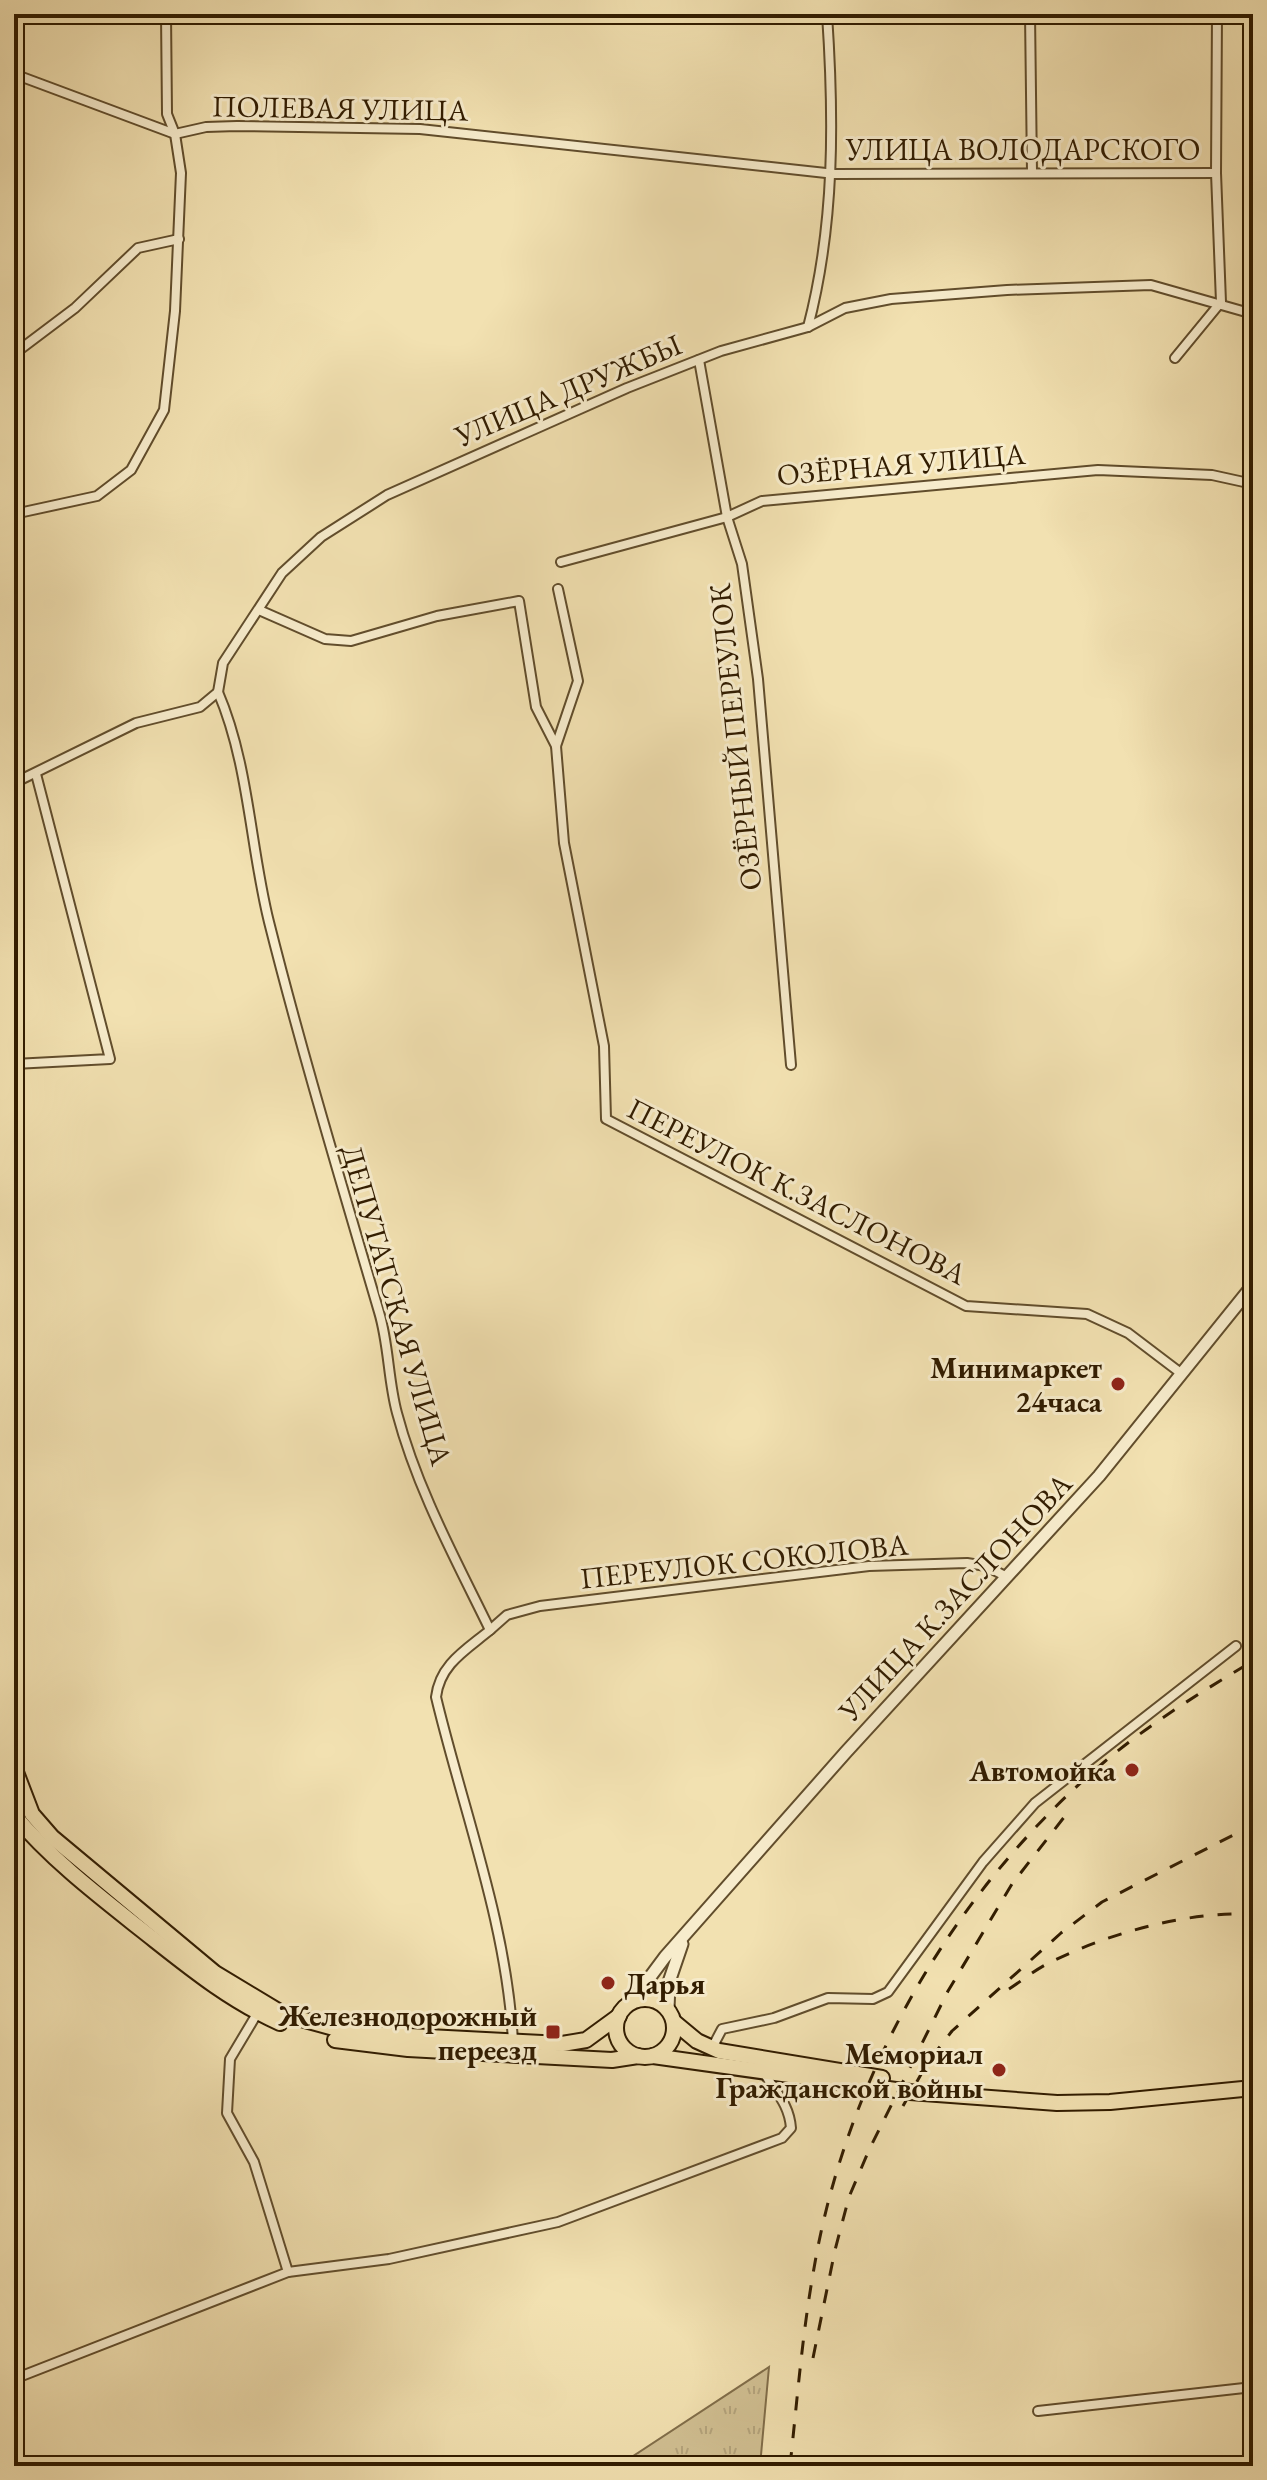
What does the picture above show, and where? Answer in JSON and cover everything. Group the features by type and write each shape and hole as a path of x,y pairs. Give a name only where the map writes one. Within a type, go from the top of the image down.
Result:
{"main road":[{"path":"14,1767 32,1814 52,1837 243,1993 283,2014 352,2033 574,2043 603,2030 630,2004 650,2000 712,2048 903,2081 1056,2093 1108,2092 1253,2079"},
{"path":"14,1815 112,1907 223,1994 318,2036 352,2044 612,2060 645,2056 910,2092 1057,2103 1110,2102 1253,2088"},
{"path":"619,2016 619,2040 645,2056"},
{"path":"645,2056 670,2043 671,2016"}],"street":[{"path":"166,14 167,114 175,134"},
{"path":"808,327 818,291 830,174 833,118 827,14"},
{"path":"1030,14 1032,172"},
{"path":"1175,358 1221,302 1216,173 1217,14"},
{"path":"14,74 175,134"},
{"name":"ПОЛЕВАЯ УЛИЦА","path":"14,514 97,496 131,470 164,410 179,239 181,173 175,134 206,127 237,126 420,129 830,174"},
{"name":"УЛИЦА ВОЛОДАРСКОГО","path":"830,174 1216,173"},
{"path":"14,354 75,308 138,248 179,239"},
{"name":"УЛИЦА ДРУЖБЫ","path":"218,692 223,663 282,573 321,537 387,495 699,360 808,327 845,308 891,299 1007,290 1151,285 1221,302 1253,314"},
{"name":"ОЗЁРНЫЙ ПЕРЕУЛОК","path":"699,360 727,517 742,564 758,679 791,1065"},
{"name":"ОЗЁРНАЯ УЛИЦА","path":"561,562 727,517 762,501 1098,470 1212,475 1253,484"},
{"name":"ПЕРЕУЛОК К.ЗАСЛОНОВА","path":"556,746 578,681 558,589"},
{"name":"ПЕРЕУЛОК К.ЗАСЛОНОВА","path":"259,610 325,639 351,641 437,616 519,601 536,707 556,746 564,843 604,1046 606,1119 966,1306 1087,1314 1128,1333 1182,1374"},
{"path":"14,783 136,723 200,707 218,692"},
{"name":"ДЕПУТАТСКАЯ УЛИЦА","path":"218,692 234,732 268,917 301,1043 380,1314 396,1412 439,1524 490,1630"},
{"path":"14,1064 110,1059 36,774"},
{"name":"УЛИЦА К.ЗАСЛОНОВА","path":"630,2004 846,1752 1099,1476 1253,1285"},
{"name":"ПЕРЕУЛОК СОКОЛОВА","path":"490,1630 507,1615 540,1606 869,1566 967,1563 986,1566 1007,1577"},
{"path":"490,1630 449,1663 438,1679 436,1697 474,1832 502,1962 513,2042"},
{"path":"712,2048 722,2029 774,2018 828,1998 873,1999 888,1992 983,1862 1035,1803 1236,1646"},
{"name":"УЛИЦА К.ЗАСЛОНОВА","path":"671,2016 669,1982 685,1937"},
{"path":"258,2012 230,2059 227,2113 254,2162 288,2272"},
{"path":"14,2379 288,2272 389,2259 558,2222 782,2138 791,2128 784,2098 763,2070"},
{"path":"1038,2411 1253,2387"}],"green space":[{"path":"769,2367 760,2466 618,2466"}],"railway":[{"path":"790,2466 809,2298 828,2201 851,2130 879,2060 913,1993 953,1930 998,1870 1048,1814 1103,1763 1139,1735 1253,1661"},
{"path":"813,2358 849,2197 869,2150 948,1991 1012,1884 1072,1807"},
{"path":"903,2106 928,2062 952,2031 1061,1933 1102,1902 1253,1825"},
{"path":"1009,1989 1051,1962 1123,1933 1202,1916 1253,1914"}],"place":[{"name":"Минимаркет 24часа","path":"1118,1384"},
{"name":"Автомойка","path":"1132,1770"},
{"name":"Дарья","path":"608,1983"},
{"name":"Железнодорожный переезд","path":"553,2032"},
{"name":"Мемориал Гражданской войны","path":"999,2070"}]}
